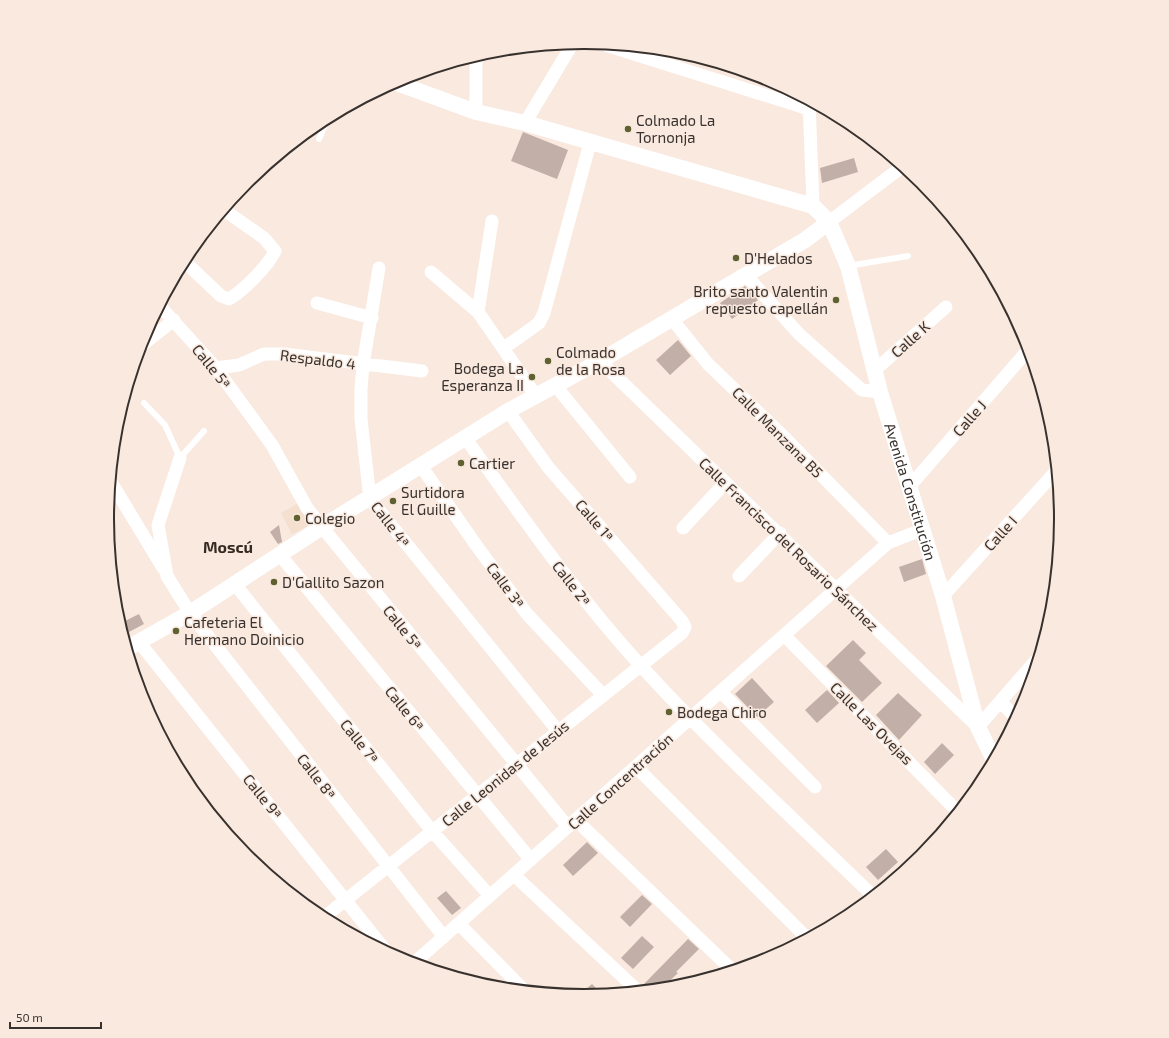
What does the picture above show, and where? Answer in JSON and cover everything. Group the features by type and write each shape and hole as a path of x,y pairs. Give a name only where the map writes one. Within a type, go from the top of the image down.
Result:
{"street":[{"path":"525,123 569,49"},
{"path":"626,51 804,104"},
{"path":"476,62 476,112"},
{"path":"404,86 476,112 525,123 590,143 813,206 829,222"},
{"path":"809,106 813,206"},
{"path":"504,348 539,323 544,313 590,143"},
{"path":"133,645 190,613 322,527 370,499 508,411 600,361 745,274 805,240 898,169"},
{"path":"189,266 220,296 229,299 237,294 271,260 275,251 264,238 228,213"},
{"path":"478,312 492,221"},
{"name":"Avenida Constitución","path":"829,222 848,266 874,372 921,530 943,596 978,727 991,755"},
{"name":"Calle 4ª","path":"379,268 372,318 363,365 361,419 370,499 558,731"},
{"path":"431,272 478,312 536,396"},
{"path":"745,274 799,334 862,390 880,392"},
{"path":"317,303 372,318"},
{"name":"Calle K","path":"874,372 946,307"},
{"name":"Calle 5ª","path":"164,310 216,368 272,445 307,508 516,764 572,823 728,966"},
{"name":"Calle Manzana B5","path":"672,319 708,364 788,441 888,543"},
{"path":"150,339 174,320"},
{"name":"Respaldo 4","path":"216,368 239,365 264,354 284,354 363,365 422,370"},
{"name":"Calle J","path":"909,487 1025,354"},
{"name":"Calle Francisco del Rosario Sánchez","path":"600,361 725,483 780,533 978,727"},
{"path":"555,385 630,477"},
{"name":"Calle 1ª","path":"508,411 548,467 682,621 685,627"},
{"name":"Calle 2ª","path":"466,439 569,581 640,665 691,718 870,893"},
{"path":"168,576 158,525 180,458"},
{"name":"Calle 3ª","path":"421,466 476,545 527,614 603,695"},
{"name":"Calle I","path":"943,596 1052,476"},
{"path":"683,528 725,483"},
{"name":"Calle 8ª","path":"116,490 190,613 444,937"},
{"name":"Calle Concentración","path":"419,959 888,543 921,530"},
{"path":"739,576 780,533"},
{"name":"Calle 6ª","path":"280,555 531,860"},
{"name":"Calle 7ª","path":"234,583 432,831 490,896"},
{"name":"Calle Leonidas de Jesús","path":"329,913 682,633 685,627"},
{"name":"Calle Las Ovejas","path":"784,635 954,808"},
{"name":"Calle 9ª","path":"133,645 346,899 379,942"},
{"path":"978,727 1031,666"},
{"path":"721,692 815,787"},
{"path":"1001,702 1012,714"},
{"path":"636,767 804,935"},
{"path":"514,875 633,986"},
{"path":"459,924 518,984"}],"lane":[{"path":"319,140 324,127"},
{"path":"848,266 908,256"},
{"path":"144,403 165,425 180,458 204,431"}],"shaded area":[{"name":"Colegio","path":"299,503 314,523 292,534 281,513"}],"building":[{"path":"523,132 568,150 557,179 511,161"},
{"path":"854,158 858,172 822,183 820,168"},
{"path":"745,286 758,300 732,319 720,303"},
{"path":"678,340 691,356 670,375 656,360"},
{"path":"279,525 282,542 278,544 270,532"},
{"path":"922,559 926,574 904,582 899,567"},
{"path":"139,614 144,624 129,632 126,620"},
{"path":"853,640 866,653 859,660 882,683 862,702 826,666"},
{"path":"752,678 774,702 757,717 735,694"},
{"path":"827,690 839,703 817,723 805,710"},
{"path":"898,693 922,715 899,740 876,715"},
{"path":"942,743 954,755 935,774 924,762"},
{"path":"587,842 598,853 573,876 563,865"},
{"path":"886,849 898,862 878,880 866,867"},
{"path":"446,891 461,908 452,915 437,898"},
{"path":"642,895 652,904 630,927 620,917"},
{"path":"642,936 654,947 633,969 621,958"},
{"path":"688,939 699,949 676,972 678,973 669,981 643,985"},
{"path":"592,984 597,989 586,989"}],"place":[{"name":"Colmado La Tornonja","path":"628,129"},
{"name":"D'Helados","path":"736,258"},
{"name":"Brito santo Valentin repuesto capellán","path":"836,300"},
{"name":"Colmado de la Rosa","path":"548,361"},
{"name":"Bodega La Esperanza II","path":"532,377"},
{"name":"Cartier","path":"461,463"},
{"name":"Surtidora El Guille","path":"393,501"},
{"name":"Colegio","path":"297,518"},
{"name":"D'Gallito Sazon","path":"274,582"},
{"name":"Cafeteria El Hermano Doinicio","path":"176,631"},
{"name":"Bodega Chiro","path":"669,712"}],"district":[{"name":"Moscú","path":"228,546"}]}
